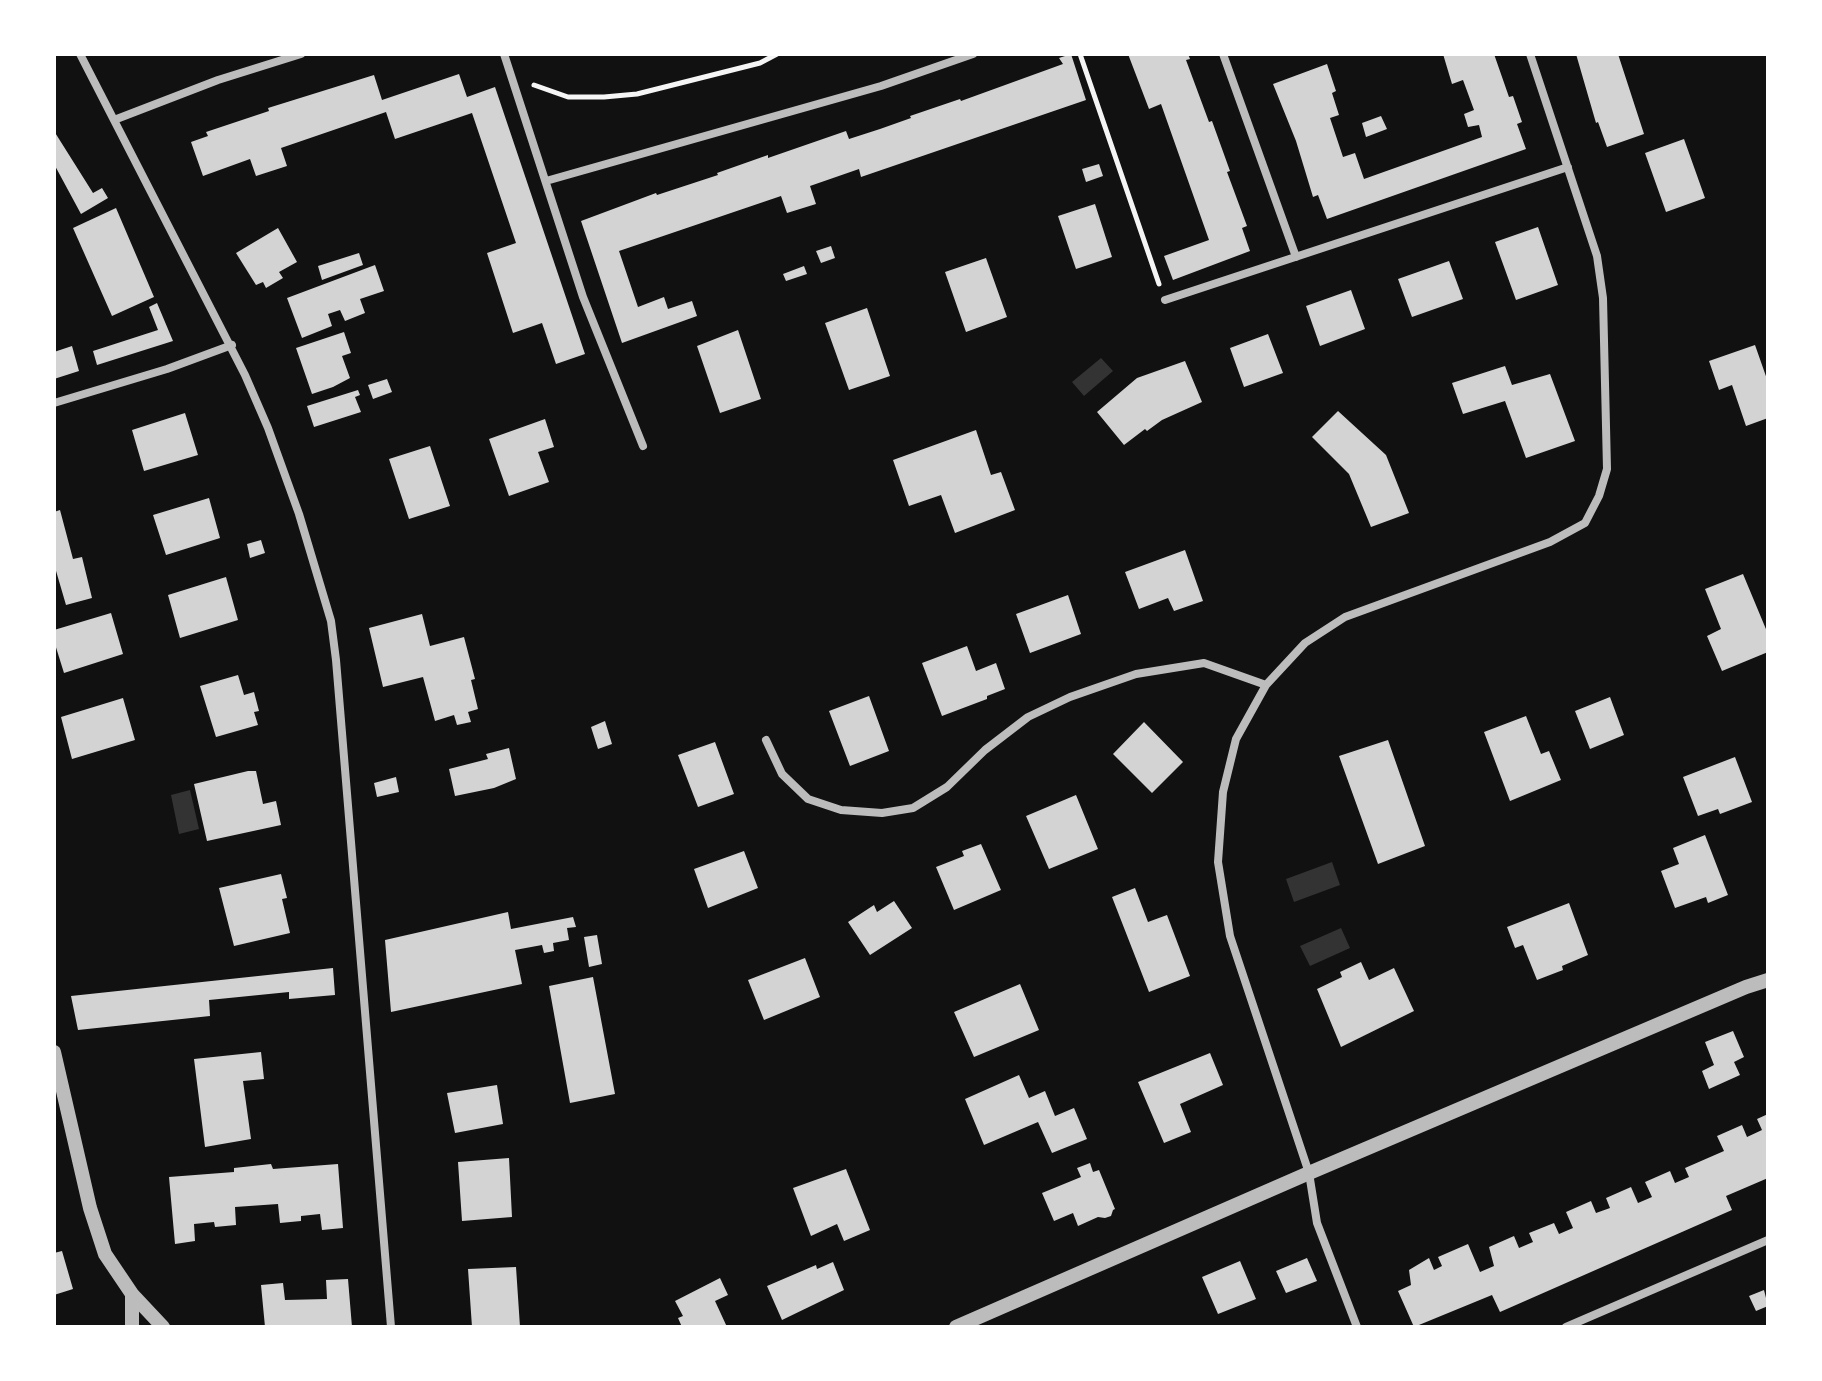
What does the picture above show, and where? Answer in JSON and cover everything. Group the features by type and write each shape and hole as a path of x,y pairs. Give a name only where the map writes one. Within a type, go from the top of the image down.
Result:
{"street":[{"path":"80,54 232,345 268,428 299,514 331,621 391,1327"},
{"path":"114,120 218,80 301,54"},
{"path":"504,54 583,297 643,446"},
{"path":"546,181 881,86 973,54"},
{"path":"1223,54 1296,257"},
{"path":"1357,1327 1317,1223 1309,1173 1230,936 1218,862 1223,792 1236,739 1266,685 1305,643 1345,617 1550,542 1585,523 1599,496 1607,469 1603,298 1597,256 1530,54"},
{"path":"1165,300 1568,167"},
{"path":"54,403 167,369 232,345"},
{"path":"766,740 782,774 808,799 841,810 882,813 913,808 947,787 985,750 1028,717 1070,697 1136,674 1204,663 1266,685"},
{"path":"956,1327 1309,1173 1768,980"},
{"path":"54,1052 90,1208 105,1254 132,1294 163,1327"},
{"path":"1566,1327 1768,1240"},
{"path":"132,1294 132,1327"}],"path":[{"path":"531,84 568,97 637,94 760,63 777,54"},
{"path":"1080,54 1165,300"}],"shaded area":[{"path":"1101,358 1113,371 1084,396 1072,382"},
{"path":"190,790 199,829 179,834 171,795"},
{"path":"1332,862 1340,885 1294,902 1286,879"},
{"path":"1341,928 1350,948 1310,966 1300,946"}],"building":[{"path":"1071,54 1086,100 861,177 859,169 810,186 816,204 787,213 781,196 619,251 638,307 664,297 668,309 692,301 697,316 622,343 581,221 846,131 849,139 880,129 1063,64 1059,58"},
{"path":"1128,54 1188,54 1190,59 1186,60 1230,171 1227,172 1247,226 1242,228 1250,251 1173,280 1164,256 1209,240 1161,104 1149,109"},
{"path":"1443,54 1494,54 1509,97 1513,96 1522,122 1517,124 1526,149 1327,219 1318,195 1313,197 1296,141 1273,84 1327,64 1336,91 1332,93 1339,115 1330,118 1343,157 1355,153 1364,179 1482,137 1479,125 1468,127 1464,114 1474,110 1463,80 1452,84"},
{"path":"1576,54 1618,54 1644,134 1607,147 1596,123"},
{"path":"459,74 467,97 495,87 585,354 556,364 542,323 513,333 487,253 516,243 472,113 395,139 386,112 281,148 287,166 256,176 250,159 203,176 191,142 208,136 206,132 269,111 268,108 374,75 382,100"},
{"path":"1381,116 1387,129 1366,137 1362,123"},
{"path":"54,131 93,193 102,188 108,198 81,214 54,164"},
{"path":"1684,139 1705,198 1666,212 1645,153"},
{"path":"1099,164 1103,176 1086,182 1082,169"},
{"path":"1095,204 1112,257 1076,269 1058,216"},
{"path":"116,208 154,297 112,316 73,228"},
{"path":"1538,227 1558,285 1516,300 1495,242"},
{"path":"278,228 297,262 279,272 283,278 266,288 263,282 256,285 236,253"},
{"path":"831,246 835,258 821,263 816,251"},
{"path":"359,253 363,265 322,280 318,266"},
{"path":"986,258 1007,317 966,332 945,272"},
{"path":"1449,261 1463,299 1412,317 1398,279"},
{"path":"375,265 384,291 360,299 365,313 345,321 340,310 328,314 332,326 302,338 287,298"},
{"path":"804,266 807,274 786,281 783,274"},
{"path":"1351,290 1365,329 1320,346 1306,306"},
{"path":"157,303 173,341 97,365 93,351 158,330 149,307"},
{"path":"867,308 890,376 849,390 825,323"},
{"path":"738,330 761,399 720,413 697,346"},
{"path":"344,332 351,353 342,356 350,378 312,394 296,348"},
{"path":"1268,334 1283,373 1244,387 1230,348"},
{"path":"1755,345 1768,382 1768,418 1746,426 1732,385 1719,390 1709,361"},
{"path":"72,346 79,371 54,379 54,352"},
{"path":"1185,361 1202,402 1162,420 1147,431 1145,429 1124,445 1097,412 1137,378"},
{"path":"1505,366 1512,385 1550,374 1575,441 1526,458 1505,401 1463,414 1452,383"},
{"path":"387,379 392,392 373,399 368,385"},
{"path":"358,390 360,395 355,397 361,412 314,427 307,406"},
{"path":"1338,411 1386,455 1409,513 1371,527 1349,474 1312,437"},
{"path":"185,413 198,455 144,471 132,430"},
{"path":"545,419 554,447 538,452 549,482 509,496 489,439"},
{"path":"976,430 991,475 1001,472 1015,510 955,533 941,495 909,506 893,460"},
{"path":"430,446 450,506 409,519 389,459"},
{"path":"209,498 220,538 166,555 153,515"},
{"path":"60,510 73,559 82,557 92,598 66,605 54,564 54,512"},
{"path":"261,540 265,553 250,558 247,544"},
{"path":"1185,550 1203,601 1174,611 1168,598 1139,609 1125,572"},
{"path":"1743,574 1768,634 1768,652 1722,671 1707,636 1721,629 1705,589"},
{"path":"226,577 238,620 180,638 168,595"},
{"path":"1068,595 1081,634 1030,653 1016,614"},
{"path":"111,613 123,654 64,673 54,641 54,630"},
{"path":"422,614 430,646 464,637 475,679 471,680 478,709 468,712 471,722 457,725 454,715 435,721 423,677 383,687 369,628"},
{"path":"967,646 976,671 996,663 1005,689 942,716 922,663"},
{"path":"238,675 244,695 254,692 259,711 254,712 258,725 216,737 200,686"},
{"path":"869,696 889,751 850,766 829,711"},
{"path":"1610,697 1624,735 1590,749 1575,711"},
{"path":"123,698 135,740 72,759 61,717"},
{"path":"1526,716 1541,754 1549,751 1561,780 1510,801 1484,732"},
{"path":"605,721 612,744 598,749 591,727"},
{"path":"1144,722 1183,762 1152,793 1113,754"},
{"path":"1388,740 1425,846 1378,864 1339,756"},
{"path":"715,742 734,794 698,807 678,755"},
{"path":"509,748 516,779 494,788 455,796 449,769 488,759 486,754"},
{"path":"1735,757 1752,802 1720,814 1718,809 1698,816 1683,777"},
{"path":"256,771 263,804 276,801 281,825 207,841 194,784"},
{"path":"396,777 399,792 377,797 374,783"},
{"path":"1076,795 1098,849 1049,869 1026,816"},
{"path":"1705,835 1728,895 1708,903 1706,897 1675,908 1661,871 1679,864 1673,848"},
{"path":"981,844 1001,890 954,910 936,867 964,856 962,851"},
{"path":"744,851 758,888 708,908 694,869"},
{"path":"281,874 287,898 282,899 290,933 234,946 219,888"},
{"path":"1135,888 1148,922 1167,915 1190,976 1149,992 1112,897"},
{"path":"894,901 912,928 870,955 848,922 874,905 877,912"},
{"path":"1569,903 1588,955 1562,966 1563,970 1537,980 1523,945 1515,948 1507,927"},
{"path":"508,912 511,929 573,917 576,927 567,928 569,940 553,943 554,951 544,953 542,945 515,950 522,984 391,1012 385,940"},
{"path":"597,935 602,964 589,967 584,937"},
{"path":"805,958 820,997 764,1020 748,980"},
{"path":"1361,962 1369,980 1394,968 1414,1011 1341,1047 1317,989 1342,977 1340,972"},
{"path":"333,968 335,995 289,999 289,992 209,1000 210,1016 78,1030 71,996"},
{"path":"593,977 615,1094 570,1103 549,986"},
{"path":"1020,984 1039,1030 974,1057 954,1012"},
{"path":"1733,1031 1744,1057 1734,1062 1740,1075 1709,1089 1702,1071 1714,1065 1705,1042"},
{"path":"261,1052 264,1079 243,1081 251,1139 205,1147 194,1059"},
{"path":"1210,1053 1223,1085 1180,1104 1191,1132 1164,1143 1138,1082"},
{"path":"1019,1075 1029,1098 1045,1091 1055,1116 1074,1108 1087,1139 1052,1153 1038,1122 984,1145 965,1099"},
{"path":"497,1085 503,1124 455,1133 447,1093"},
{"path":"1768,1114 1768,1178 1726,1196 1732,1210 1500,1312 1492,1295 1414,1327 1398,1291 1411,1285 1409,1270 1429,1258 1434,1270 1442,1266 1438,1257 1468,1244 1480,1272 1494,1266 1489,1247 1514,1236 1519,1248 1533,1242 1529,1233 1554,1223 1559,1234 1573,1228 1566,1212 1591,1201 1596,1213 1610,1208 1606,1198 1631,1187 1638,1203 1652,1197 1645,1182 1670,1171 1675,1183 1689,1177 1685,1168 1724,1151 1717,1136 1742,1125 1747,1137 1762,1130 1757,1119"},
{"path":"509,1158 512,1217 462,1221 458,1162"},
{"path":"1090,1163 1093,1172 1099,1170 1115,1209 1111,1216 1098,1217 1078,1226 1073,1213 1054,1221 1042,1193 1081,1177 1077,1168"},
{"path":"271,1164 273,1169 338,1164 343,1228 322,1230 320,1214 301,1216 301,1221 280,1223 278,1204 235,1207 236,1225 215,1227 214,1222 194,1224 195,1241 175,1244 169,1177 234,1172 234,1168"},
{"path":"846,1169 870,1230 844,1241 837,1224 811,1236 793,1188"},
{"path":"62,1251 73,1289 54,1295 54,1253"},
{"path":"1307,1258 1317,1281 1286,1293 1276,1271"},
{"path":"1240,1261 1256,1299 1218,1314 1202,1277"},
{"path":"833,1262 844,1290 782,1320 767,1286 816,1265 817,1269"},
{"path":"516,1267 520,1327 472,1327 468,1269"},
{"path":"720,1278 728,1295 715,1301 727,1327 682,1327 678,1318 683,1316 675,1301"},
{"path":"348,1279 352,1327 265,1327 261,1285 283,1283 285,1300 327,1299 326,1280"},
{"path":"1764,1290 1768,1306 1756,1311 1749,1296"}]}
